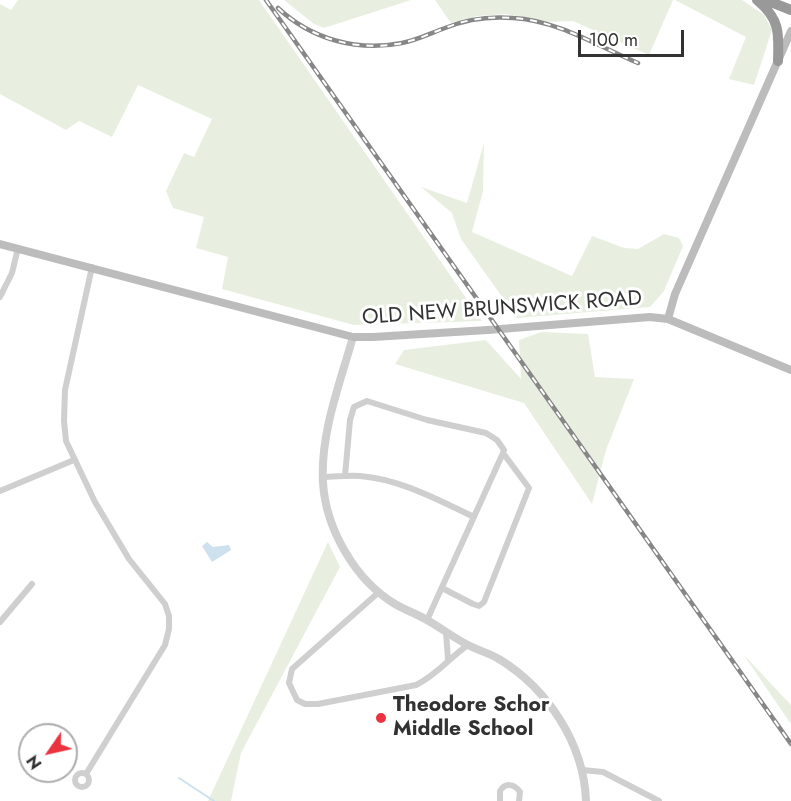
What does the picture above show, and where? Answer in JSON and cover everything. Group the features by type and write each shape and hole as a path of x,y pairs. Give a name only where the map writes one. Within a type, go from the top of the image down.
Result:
{"highway":[{"path":"757,0 768,9 777,24 778,61"},
{"path":"766,0 791,10"}],"main road":[{"path":"668,319 675,294 791,31"},
{"name":"OLD NEW BRUNSWICK ROAD","path":"0,244 353,337 488,330 643,317 668,319 791,370"}],"street":[{"path":"0,297 12,273 18,248"},
{"path":"86,774 165,645 169,629 169,616 160,596 144,580 129,559 95,502 66,441 64,390 92,267"},
{"path":"353,337 326,438 323,477 328,508 338,535 356,568 379,592 468,645 499,659 529,682 545,699 574,744 582,770 586,801"},
{"path":"345,476 350,420 354,407 367,401 427,420 486,433 497,440 504,450 503,453 529,488 484,602 479,606 442,588"},
{"path":"427,620 503,453"},
{"path":"0,491 74,460"},
{"path":"323,477 376,478 400,485 474,517"},
{"path":"0,622 32,584"},
{"path":"379,592 292,669 289,683 297,700 305,704 318,704 416,685 430,678 468,645"},
{"path":"446,632 448,660"},
{"path":"582,770 603,772 659,801"},
{"path":"500,801 500,791 504,786 510,784 518,788 519,801"}],"green space":[{"path":"18,0 259,0 482,321 354,325 222,289 228,257 196,248 204,217 173,208 166,191 184,153 194,157 212,119 138,85 112,137 79,121 66,130 0,94 0,4 11,10"},
{"path":"284,0 411,0 324,28 314,24"},
{"path":"435,0 673,0 649,55 573,21 545,22 506,14 477,16 451,23"},
{"path":"675,0 742,0 764,15 772,30 754,85 729,79 746,37"},
{"path":"484,143 483,191 472,232 572,276 592,236 624,248 638,249 664,234 679,238 683,246 664,291 650,307 517,318 461,239 452,213 421,187 467,203"},
{"path":"541,332 588,334 595,377 634,379 606,450 592,504 524,403 395,364 404,350 486,340 521,379 519,340"},
{"path":"328,542 340,567 241,753 231,801 208,801"},
{"path":"743,654 791,705 791,724"}],"water":[{"path":"207,542 213,547 229,545 231,550 212,562 202,546"}],"waterway":[{"path":"179,778 214,801"}],"railway":[{"path":"266,0 791,744"},
{"path":"278,8 291,19 320,35 368,46 408,42 462,22 478,19 504,17 529,20 561,29 638,63"}],"place":[{"name":"Theodore Schor Middle School","path":"381,718"}]}
